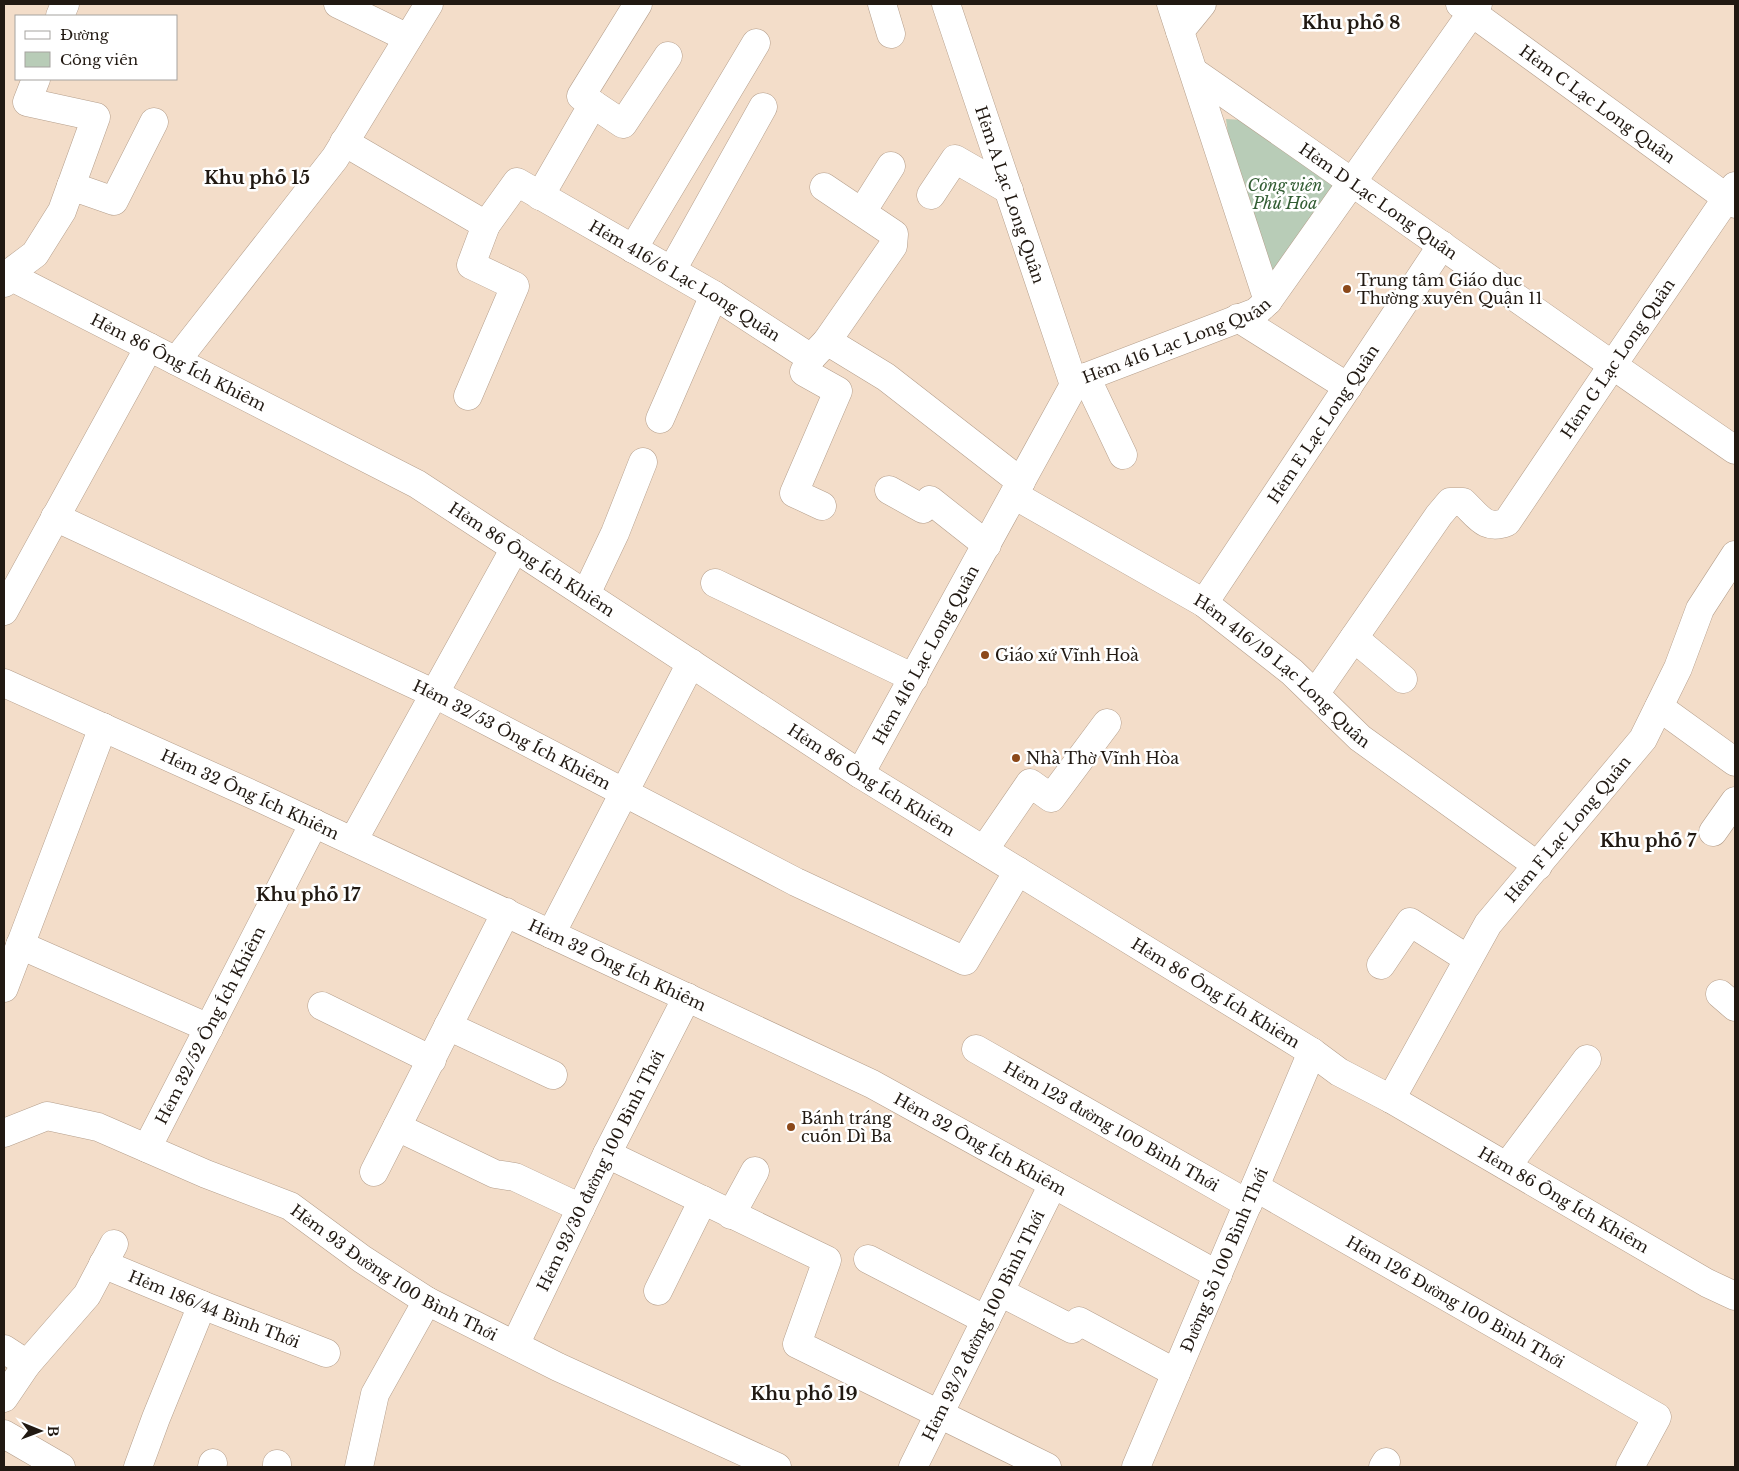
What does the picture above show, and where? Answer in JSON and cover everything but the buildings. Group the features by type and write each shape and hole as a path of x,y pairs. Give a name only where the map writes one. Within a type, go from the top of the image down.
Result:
{"street":[{"path":"338,4 408,38"},
{"path":"176,361 335,158 429,4"},
{"path":"638,4 582,96 623,124 668,56"},
{"path":"882,4 891,34"},
{"name":"Hẻm A Lạc Long Quân","path":"946,4 1009,190 1080,381 1123,455"},
{"path":"1172,4 1268,301"},
{"path":"1180,31 1202,4"},
{"name":"Hẻm 416 Lạc Long Quân","path":"860,774 1018,488 1080,381 1256,312 1268,301 1354,182 1470,7"},
{"name":"Hẻm C Lạc Long Quân","path":"1470,7 1732,196"},
{"path":"633,248 756,43"},
{"name":"Hẻm D Lạc Long Quân","path":"1194,72 1354,182 1612,366 1735,450"},
{"path":"5,277 35,254 62,210 96,117 28,102 36,80"},
{"path":"540,196 594,104"},
{"path":"672,270 763,107"},
{"path":"71,186 114,201 154,122"},
{"path":"344,142 486,225 471,265 515,286 468,396"},
{"path":"931,195 955,159 1009,190"},
{"path":"862,212 891,166"},
{"name":"Hẻm 416/6 Lạc Long Quân","path":"486,225 518,182 714,294 819,350 886,377 1018,488"},
{"path":"822,506 794,493 838,391 804,372 893,246 894,234 824,187"},
{"name":"Hẻm G Lạc Long Quân","path":"1354,638 1450,502 1463,502 1484,522 1497,526 1507,522 1612,366 1732,196"},
{"name":"Hẻm E Lạc Long Quân","path":"1204,603 1442,245"},
{"name":"Hẻm 86 Ông Ích Khiêm","path":"5,277 149,347 417,484 860,774 1312,1052 1339,1072 1391,1099 1699,1278 1735,1296"},
{"path":"660,419 714,294"},
{"path":"1238,318 1348,387"},
{"path":"4,611 149,347"},
{"path":"586,594 615,533 643,462"},
{"name":"Hẻm 416/19 Lạc Long Quân","path":"1018,488 1204,603 1292,672 1360,738 1538,866"},
{"path":"888,490 923,509 930,500 987,545"},
{"name":"Hẻm 32/53 Ông Ích Khiêm","path":"56,517 434,694 796,882 965,961 1018,872"},
{"path":"353,841 515,548"},
{"name":"Hẻm F Lạc Long Quân","path":"1391,1099 1488,924 1643,740 1678,668 1700,609 1735,555"},
{"path":"715,583 914,678"},
{"path":"1314,694 1354,638 1403,679"},
{"path":"551,934 691,663"},
{"name":"Hẻm 32 Ông Ích Khiêm","path":"4,683 353,841 872,1084 1218,1275"},
{"path":"1659,707 1735,762"},
{"path":"984,850 1030,782 1051,798 1107,723"},
{"path":"4,988 103,728"},
{"path":"1713,832 1735,800"},
{"name":"Hẻm 32/52 Ông Ích Khiêm","path":"147,1148 314,823"},
{"path":"374,1172 506,912"},
{"path":"1381,965 1410,922 1468,959"},
{"path":"20,945 209,1028"},
{"name":"Hẻm 93/30 đường 100 Bình Thới","path":"514,1345 686,997"},
{"path":"322,1006 432,1060"},
{"path":"448,1026 553,1075"},
{"name":"Hẻm 123 đường 100 Bình Thới","path":"976,1048 1251,1195"},
{"name":"Đường Số 100 Bình Thới","path":"1136,1467 1312,1052"},
{"path":"1507,1166 1587,1059"},
{"name":"Hẻm 93 Đường 100 Bình Thới","path":"4,1133 47,1116 98,1127 206,1174 290,1206 362,1259 427,1301 514,1345 778,1467"},
{"path":"397,1127 495,1174 515,1177 581,1208"},
{"path":"608,1154 827,1260 797,1344 939,1416 1047,1467"},
{"path":"731,1215 755,1171"},
{"name":"Hẻm 93/2 đường 100 Bình Thới","path":"913,1467 1053,1184"},
{"name":"Hẻm 126 Đường 100 Bình Thới","path":"1251,1195 1658,1417 1630,1467"},
{"path":"658,1291 703,1200"},
{"name":"Hẻm 186/44 Bình Thới","path":"27,1364 87,1295 108,1254 202,1306 326,1353"},
{"path":"868,1259 986,1320"},
{"path":"1000,1292 1072,1329 1079,1321 1176,1373"},
{"path":"359,1467 375,1394 427,1301"},
{"path":"138,1467 202,1306"},
{"path":"4,1349 27,1364 4,1398"},
{"path":"4,1434 61,1467"}],"green space":[{"name":"Công viên Phú Hòa","path":"1226,119 1242,120 1337,186 1274,277 1230,149"}],"place":[{"name":"Trung tâm Giáo dục Thường xuyên Quận 11","path":"1347,289"},
{"name":"Giáo xứ Vĩnh Hoà","path":"985,655"},
{"name":"Nhà Thờ Vĩnh Hòa","path":"1016,758"},
{"name":"Bánh tráng cuốn Dì Ba","path":"791,1127"}],"district":[{"name":"Khu phố 8","path":"1351,23"},
{"name":"Khu phố 15","path":"257,178"},
{"name":"Khu phố 7","path":"1648,841"},
{"name":"Khu phố 17","path":"308,895"},
{"name":"Khu phố 19","path":"804,1394"}]}
